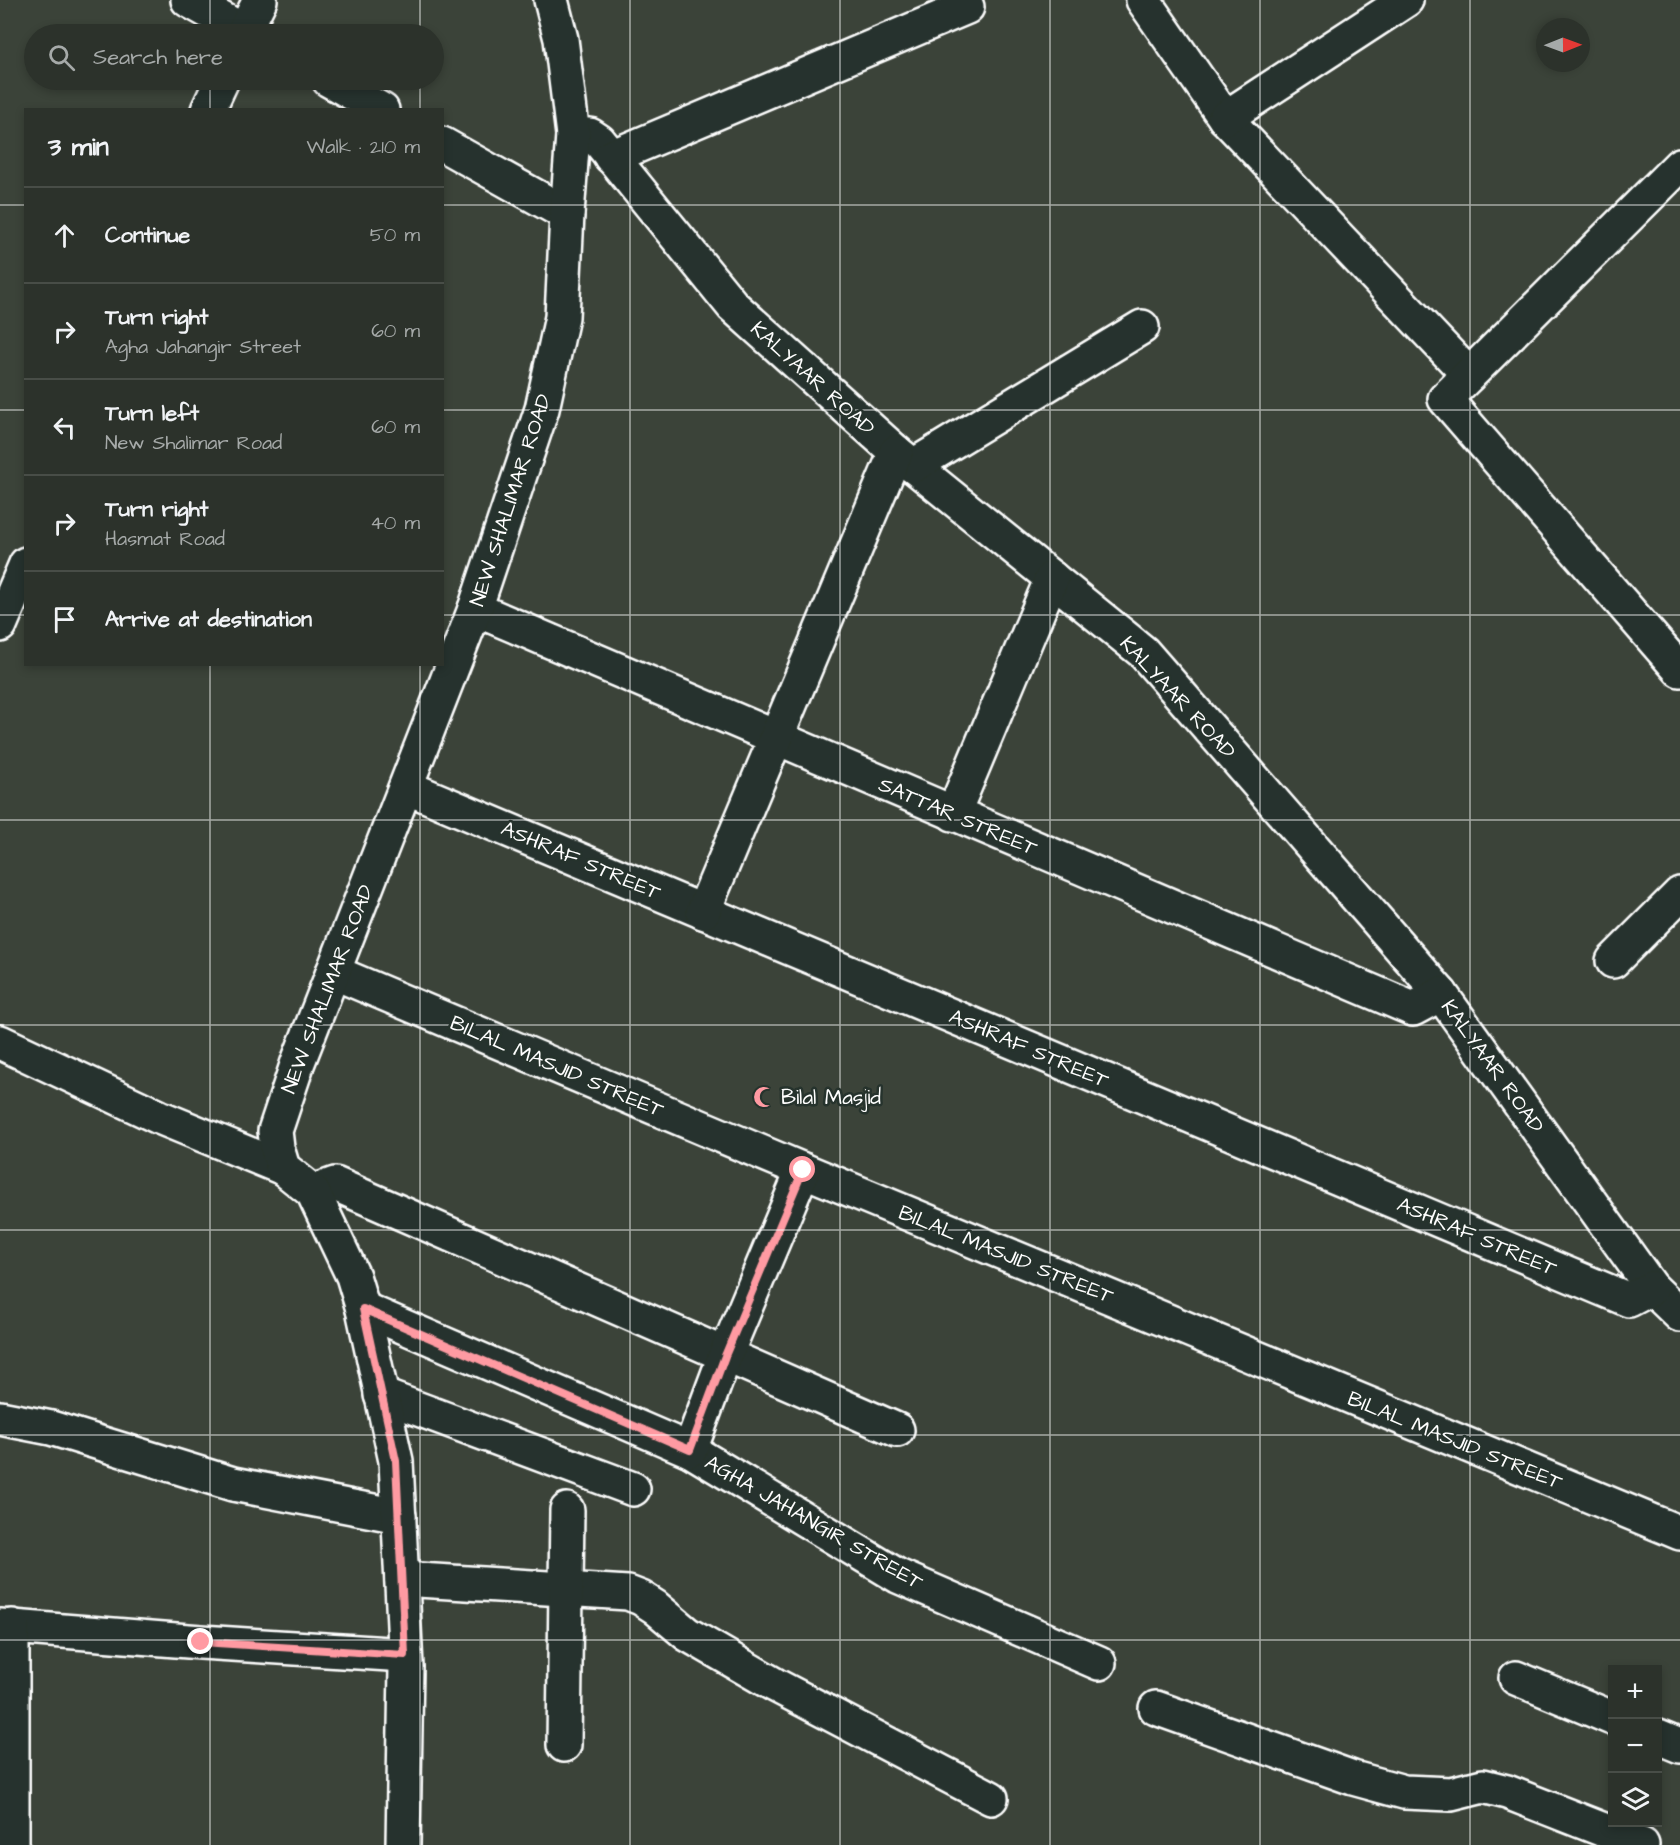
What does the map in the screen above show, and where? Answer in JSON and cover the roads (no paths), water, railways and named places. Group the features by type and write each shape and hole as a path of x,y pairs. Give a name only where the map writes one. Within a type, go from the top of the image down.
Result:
{"street":[{"path":"188,0 228,24"},
{"path":"249,24 260,0"},
{"name":"NEW SHALIMAR ROAD","path":"283,1168 275,1131 278,1119 475,609 542,409 562,316 573,135 561,39 551,0"},
{"path":"1143,0 1225,118 1469,375"},
{"path":"1225,118 1406,0"},
{"path":"611,157 967,7"},
{"path":"209,108 217,90"},
{"path":"347,90 378,108"},
{"name":"KALYAAR ROAD","path":"573,135 590,135 599,141 733,306 905,459 1143,652 1441,994 1652,1288 1679,1311"},
{"path":"444,145 567,214"},
{"path":"1680,165 1444,399 1680,670"},
{"path":"703,912 776,738 905,459 1142,327"},
{"path":"0,625 24,569"},
{"path":"953,814 1052,578"},
{"name":"SATTAR STREET","path":"475,609 1413,1009 1441,994"},
{"name":"ASHRAF STREET","path":"406,787 1629,1300 1652,1288"},
{"path":"1613,961 1680,894"},
{"name":"BILAL MASJID STREET","path":"333,972 803,1170 1680,1533"},
{"path":"0,1042 159,1117 283,1168 313,1192 353,1276 363,1309 396,1461 405,1655 403,1845"},
{"path":"690,1450 725,1356 803,1170"},
{"path":"313,1192 335,1184 897,1430"},
{"name":"AGHA JAHANGIR STREET","path":"363,1309 690,1450 898,1576 1099,1663"},
{"path":"381,1395 633,1489"},
{"path":"0,1418 51,1428 233,1484 399,1516"},
{"path":"564,1745 567,1510"},
{"path":"402,1580 628,1593 655,1607 687,1634 775,1685 990,1798"},
{"path":"12,1845 6,1626 201,1642 405,1655"},
{"path":"1516,1678 1608,1716"},
{"path":"1156,1708 1353,1778 1404,1791 1451,1794 1483,1786 1507,1792 1642,1845"},
{"path":"1662,1739 1680,1746"}],"place":[{"name":"Bilal Masjid","path":"764,1097"}]}
